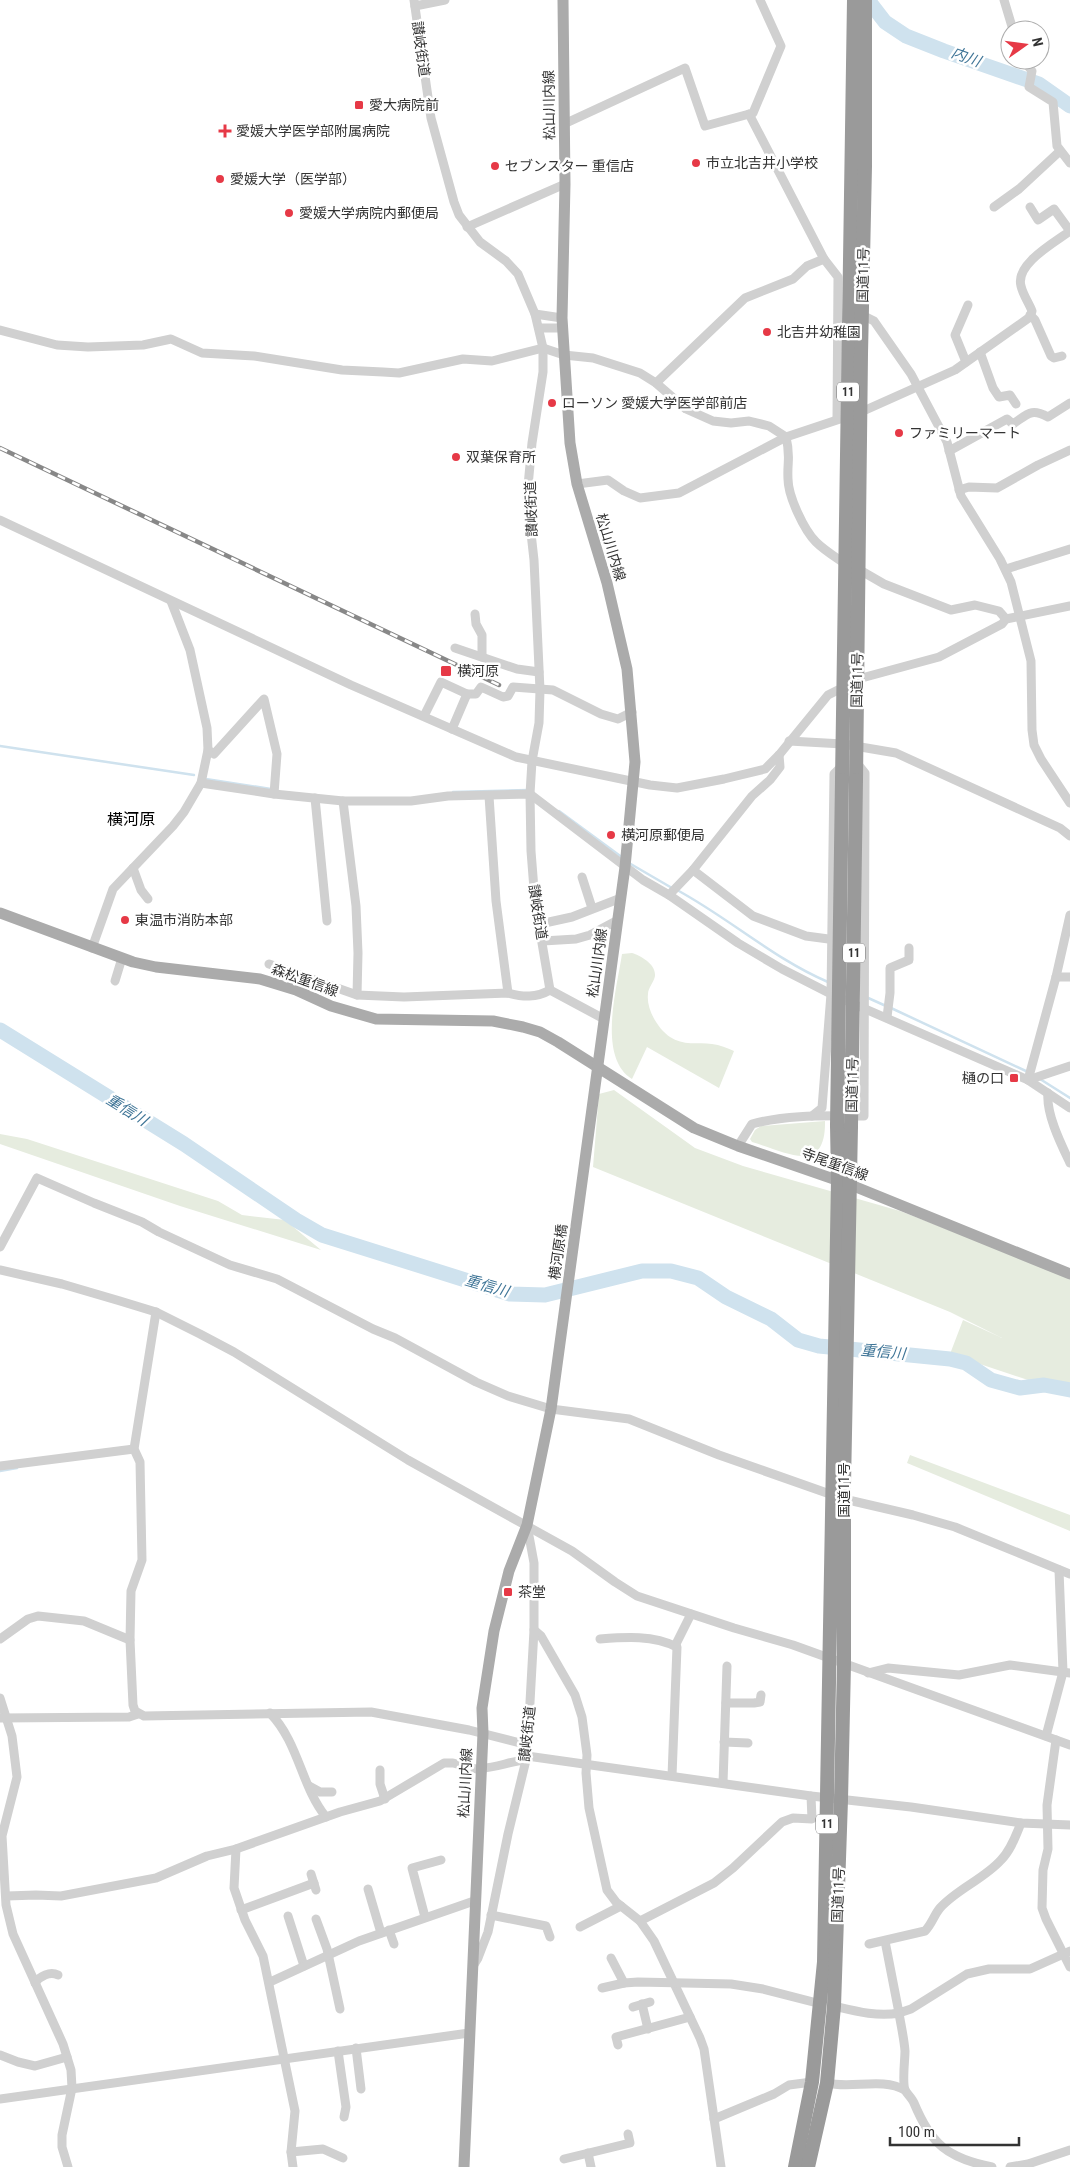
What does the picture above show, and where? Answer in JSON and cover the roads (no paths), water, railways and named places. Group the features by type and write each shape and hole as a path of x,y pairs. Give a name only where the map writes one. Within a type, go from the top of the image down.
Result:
{"highway":[{"name":"国道11号","path":"849,416 862,315 860,4"},
{"name":"国道11号","path":"850,745 858,679 849,416 860,4"},
{"name":"国道11号","path":"808,2167 827,2083 834,1799 844,1664 838,1482 844,1183 837,1125 850,763 844,687 853,567"},
{"name":"国道11号","path":"844,1183 851,1126 849,780"},
{"name":"国道11号","path":"834,1799 828,1658 838,1497"},
{"name":"国道11号","path":"795,2167 828,2004"}],"main road":[{"name":"松山川内線","path":"563,0 565,184 563,323 570,443 577,484 615,614 627,669 635,762 625,867 594,1099"},
{"name":"森松重信線","path":"0,913 122,958 156,967 260,979 296,990 331,1006 376,1019 510,1023 540,1032 597,1068"},
{"name":"寺尾重信線","path":"597,1068 694,1128 738,1146 844,1183 1070,1274"},
{"name":"横河原橋","path":"552,1409 594,1099"},
{"name":"松山川内線","path":"464,2167 474,1901 483,1733 482,1708 494,1631 509,1571 527,1525 552,1409"}],"street":[{"path":"414,3 445,0"},
{"path":"564,124 685,68 705,126 753,113 781,46 760,0"},
{"path":"1004,0 1010,20"},
{"name":"讃岐街道","path":"414,3 430,118 454,202 467,227 480,242 506,261 518,274 535,314 543,348 543,372 532,443 528,496 534,560 540,690 539,723 532,761 530,792 530,851 535,902 550,990"},
{"path":"1031,70 1029,87 1053,102 1057,146 1070,163"},
{"path":"749,114 824,259 838,277 849,416"},
{"path":"994,208 1060,151"},
{"path":"467,227 565,184"},
{"path":"577,484 608,480 640,498 679,493 786,437 849,416 955,370 1030,315 1032,312 1028,298 1021,286 1022,272 1028,263 1070,231 1054,210 1038,220 1030,207"},
{"path":"656,383 745,298 793,279 807,266 824,259"},
{"path":"966,362 955,335 968,305"},
{"path":"535,314 563,323"},
{"path":"862,315 874,321 911,374 947,442 961,496 1006,570 1016,595 1032,661 1032,730 1034,745 1070,803"},
{"path":"1030,315 1035,320 1051,356 1054,358 1062,356"},
{"path":"539,328 563,323"},
{"path":"0,330 57,346 135,345 172,339 202,353 254,356 342,370 399,373 463,359 492,361 543,348 564,355 594,358 640,373 656,383 686,409 713,421 732,423 749,420 769,426 786,437 790,451 787,478 791,496 802,519 814,541 853,567 884,584 952,610 975,605 999,611 1006,619"},
{"path":"980,352 993,388 999,397 1010,395 1016,404"},
{"path":"949,451 1007,419 1013,424 1032,412 1048,417 1070,403"},
{"path":"959,490 969,487 997,488 1070,450"},
{"path":"0,520 351,686 516,757 650,785 677,788 765,769 779,755 828,695 844,687"},
{"path":"1006,570 1070,549"},
{"path":"92,948 110,895 184,812 201,783 208,750 208,728 196,670 185,633 171,601"},
{"path":"858,679 939,657 1002,624 1006,619 1070,606"},
{"path":"475,614 476,624 482,635 482,657"},
{"path":"455,648 518,669 539,672"},
{"path":"424,716 441,682 467,694 476,694 481,688 503,697 508,696 518,669"},
{"path":"513,686 554,690 601,714 618,719 632,712"},
{"path":"452,729 467,694"},
{"path":"208,750 214,754 264,699 277,754 274,791"},
{"path":"789,742 850,745 896,753 1060,828 1070,836"},
{"path":"669,895 693,870 752,796 770,780 780,766 779,755"},
{"path":"738,1146 752,1124 790,1117 864,1116 865,773 850,763 834,774 830,940 831,994 822,1108 812,1116"},
{"path":"201,783 343,801 411,801 448,796 489,796 530,792 625,867 738,943 782,969 831,994 865,1007 1028,1080 1070,1108"},
{"path":"489,796 496,901 508,993"},
{"path":"315,798 327,921"},
{"path":"343,801 356,906 357,995"},
{"path":"133,868 137,880 148,899"},
{"path":"693,870 753,916 806,936 864,944"},
{"path":"582,877 592,908"},
{"path":"540,924 572,917 620,898"},
{"path":"1028,1080 1056,977 1070,915"},
{"path":"543,941 576,939 590,935 618,920"},
{"path":"887,1017 890,993 890,968 909,960 909,948"},
{"path":"115,981 122,958"},
{"path":"269,964 357,995 404,997 508,993 519,996 540,996 550,990 604,1019"},
{"path":"1056,977 1070,977"},
{"path":"1028,1080 1070,1066"},
{"path":"1048,1093 1048,1100 1059,1140 1070,1162"},
{"path":"0,1247 37,1178 94,1204 142,1222 159,1232 230,1265 277,1278 476,1382 534,1405 629,1419 719,1455 838,1497 955,1527 1070,1574"},
{"path":"0,1270 62,1284 156,1312 234,1352 408,1460 572,1551 625,1589 651,1601 828,1658 1070,1745"},
{"path":"138,1714 133,1705 130,1640 131,1591 142,1560 140,1462 134,1449 156,1312"},
{"path":"0,1466 134,1449"},
{"name":"讃岐街道","path":"472,1966 483,1947 528,1745 534,1630 534,1563 527,1525"},
{"path":"1046,1736 1066,1672 1059,1570"},
{"path":"672,1776 677,1647 675,1646 691,1614"},
{"path":"0,1639 28,1619 38,1616 84,1621 130,1640"},
{"path":"534,1630 541,1636 575,1695 582,1717 587,1755 589,1808 607,1890 616,1902 640,1921 654,1941 704,2049 721,2167"},
{"path":"600,1639 637,1637 675,1646"},
{"path":"868,1673 888,1668 959,1675 1010,1665 1066,1672"},
{"path":"723,1783 728,1667"},
{"path":"726,1703 754,1704 760,1702 761,1695"},
{"path":"0,1698 4,1718 12,1736 17,1777 2,1836 2,1883 7,1896 8,1914 13,1934 71,2070 72,2088 62,2135 62,2147 68,2167"},
{"path":"4,1718 129,1717 138,1714 144,1716 371,1712 483,1733 528,1745"},
{"path":"270,1713 293,1747 326,1816"},
{"path":"1056,1740 1047,1805 1048,1850 1043,1870 1042,1908 1046,1920 1067,1952 1070,1967"},
{"path":"724,1742 748,1744"},
{"path":"7,1896 61,1896 147,1880 207,1856 236,1850 326,1816 385,1799 406,1784 444,1763 481,1769 526,1758 1021,1823 1070,1825"},
{"path":"380,1770 380,1784 385,1799"},
{"path":"310,1786 320,1792 332,1792"},
{"path":"640,1921 714,1883 733,1868 782,1822 793,1818 812,1819 811,1796"},
{"path":"869,1944 925,1931 930,1926 939,1908 1002,1860 1008,1852 1021,1823"},
{"path":"236,1850 234,1888 241,1910 260,1948 270,1982 295,2111 291,2152 292,2167"},
{"path":"425,1917 412,1868 441,1860"},
{"path":"241,1910 314,1882"},
{"path":"368,1889 385,1931 394,1944"},
{"path":"270,1982 385,1931 474,1901"},
{"path":"580,1927 589,1918 622,1906"},
{"path":"491,1915 546,1926 550,1937"},
{"path":"288,1916 304,1966"},
{"path":"316,1919 328,1955 340,2009"},
{"path":"885,1941 905,2050 905,2090"},
{"path":"602,1988 624,1983 731,1984 883,2015 911,2009 967,1974 989,1969 1030,1969 1067,1952"},
{"path":"612,1958 624,1983"},
{"path":"35,1983 38,1979 50,1974 58,1975"},
{"path":"642,2004 648,2029"},
{"path":"618,2045 616,2037 690,2017"},
{"path":"0,2099 469,2033"},
{"path":"356,2048 361,2089"},
{"path":"338,2051 346,2107 344,2116"},
{"path":"0,2054 18,2062 35,2066 67,2057"},
{"path":"714,2119 774,2094 789,2085 812,2082"},
{"path":"827,2083 841,2086 884,2084 905,2090 913,2101 930,2136 938,2145 962,2160 992,2167"},
{"path":"564,2159 630,2142 628,2134"},
{"path":"291,2152 324,2149 343,2158"},
{"path":"1010,2167 1028,2164 1070,2150"},
{"path":"588,2153 591,2167"}],"waterway":[{"name":"内川","path":"868,0 885,22 906,36 1039,84 1070,106"},
{"path":"0,746 194,775"},
{"path":"206,779 271,789"},
{"path":"453,792 528,790"},
{"path":"559,811 623,858"},
{"path":"629,863 672,888"},
{"path":"677,890 789,962 828,982"},
{"path":"866,997 886,1006"},
{"path":"891,1008 1028,1072"},
{"name":"重信川","path":"0,1030 184,1144 296,1220 322,1235 510,1294 545,1295 642,1271 671,1271 698,1278 726,1297 771,1319 798,1340 819,1346 950,1359 966,1363 991,1380 1020,1388 1044,1385 1070,1390"},
{"path":"1040,1079 1070,1098"},
{"path":"0,1471 17,1468"}],"railway":[{"path":"0,448 499,685"}],"place":[{"name":"愛大病院前","path":"359,105"},
{"name":"愛媛大学医学部附属病院","path":"225,131"},
{"name":"市立北吉井小学校","path":"696,163"},
{"name":"セブンスター 重信店","path":"495,166"},
{"name":"愛媛大学（医学部）","path":"220,179"},
{"name":"愛媛大学病院内郵便局","path":"289,213"},
{"name":"北吉井幼稚園","path":"767,332"},
{"name":"ローソン 愛媛大学医学部前店","path":"552,403"},
{"name":"ファミリーマート","path":"899,433"},
{"name":"双葉保育所","path":"456,457"},
{"name":"横河原","path":"446,671"},
{"name":"横河原郵便局","path":"611,835"},
{"name":"東温市消防本部","path":"125,920"},
{"name":"樋の口","path":"1014,1078"},
{"name":"茶堂","path":"508,1592"}],"district":[{"name":"横河原","path":"131,819"}]}
